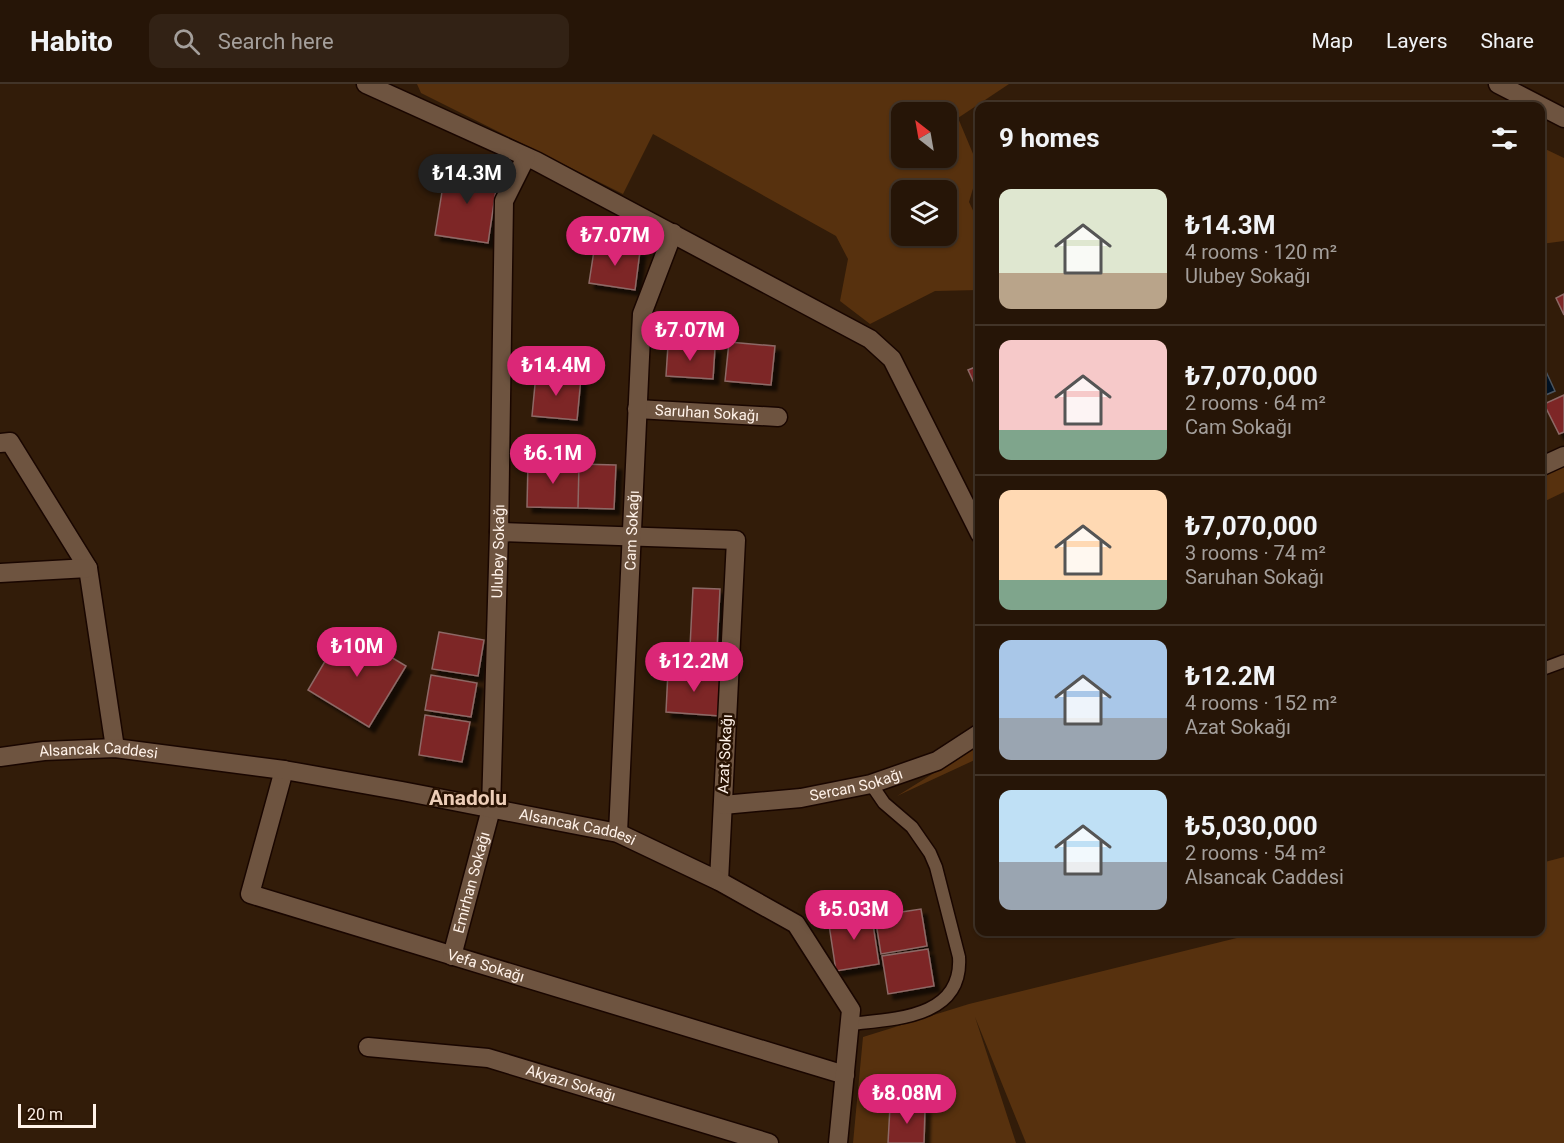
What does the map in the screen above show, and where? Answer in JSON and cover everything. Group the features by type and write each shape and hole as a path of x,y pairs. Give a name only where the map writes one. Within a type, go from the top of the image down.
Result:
{"street":[{"path":"366,84 386,88 526,157 870,339 892,359 975,524"},
{"path":"1498,84 1533,102"},
{"path":"1545,108 1564,118"},
{"name":"Ulubey Sokağı","path":"491,809 500,532 504,201 526,157"},
{"name":"Cam Sokağı","path":"618,833 642,314 673,233"},
{"name":"Saruhan Sokağı","path":"637,409 778,417"},
{"path":"5,442 88,568 115,748"},
{"path":"1545,465 1564,456"},
{"name":"Azat Sokağı","path":"500,532 736,540 719,881"},
{"path":"0,573 88,568"},
{"name":"Sercan Sokağı","path":"723,805 801,798 871,784 937,761 975,736"},
{"name":"Alsancak Caddesi","path":"0,758 45,752 115,748 284,770 618,833 719,881 796,924 851,1010 838,1143"},
{"name":"Vefa Sokağı","path":"284,770 250,894 845,1075"},
{"name":"Emirhan Sokağı","path":"452,956 491,809"},
{"name":"Akyazı Sokağı","path":"368,1047 488,1058 769,1143"}],"lane":[{"path":"1545,668 1564,661"},
{"path":"850,1024 887,1019 935,1006 951,993 960,970 959,957 936,867 930,853 912,827 884,803 871,784"}],"shaded area":[{"path":"417,84 1009,84 982,102 975,102 975,107 958,118 975,158 975,182 969,202 975,215 975,290 935,291 870,324 840,301 848,259 836,236 653,134 623,194 421,93"},
{"path":"1545,149 1564,158 1564,241 1545,243"},
{"path":"1564,465 1564,492 1545,501 1545,474"},
{"path":"975,747 975,760 897,796"},
{"path":"1564,857 1564,1143 1026,1143 975,1017 1016,1143 853,1143 863,1037 969,1004 1245,936 1545,936 1545,862"}],"water":[{"path":"1545,369 1555,391 1545,395"}],"building":[{"path":"446,167 498,176 488,243 435,235"},
{"path":"595,244 640,251 635,290 589,283"},
{"path":"1564,294 1564,315 1556,298"},
{"path":"729,342 775,346 771,385 725,381"},
{"path":"668,345 715,348 713,379 666,376"},
{"path":"975,367 975,385 968,370"},
{"path":"536,374 581,378 577,420 532,416"},
{"path":"1564,395 1564,432 1559,434 1545,404"},
{"path":"528,462 579,464 578,508 527,507"},
{"path":"579,464 616,465 614,509 578,508"},
{"path":"693,588 720,589 717,649 690,647"},
{"path":"344,629 406,666 369,727 308,690"},
{"path":"439,632 484,640 478,676 432,669"},
{"path":"668,671 723,674 720,716 666,712"},
{"path":"431,675 477,683 471,717 425,710"},
{"path":"425,715 470,722 462,762 419,755"},
{"path":"921,909 927,946 881,954 875,916"},
{"path":"871,911 879,964 836,971 828,918"},
{"path":"928,949 934,986 888,994 882,956"},
{"path":"890,1107 925,1108 924,1143 888,1143"}],"district":[{"name":"Anadolu","path":"468,798"}]}
